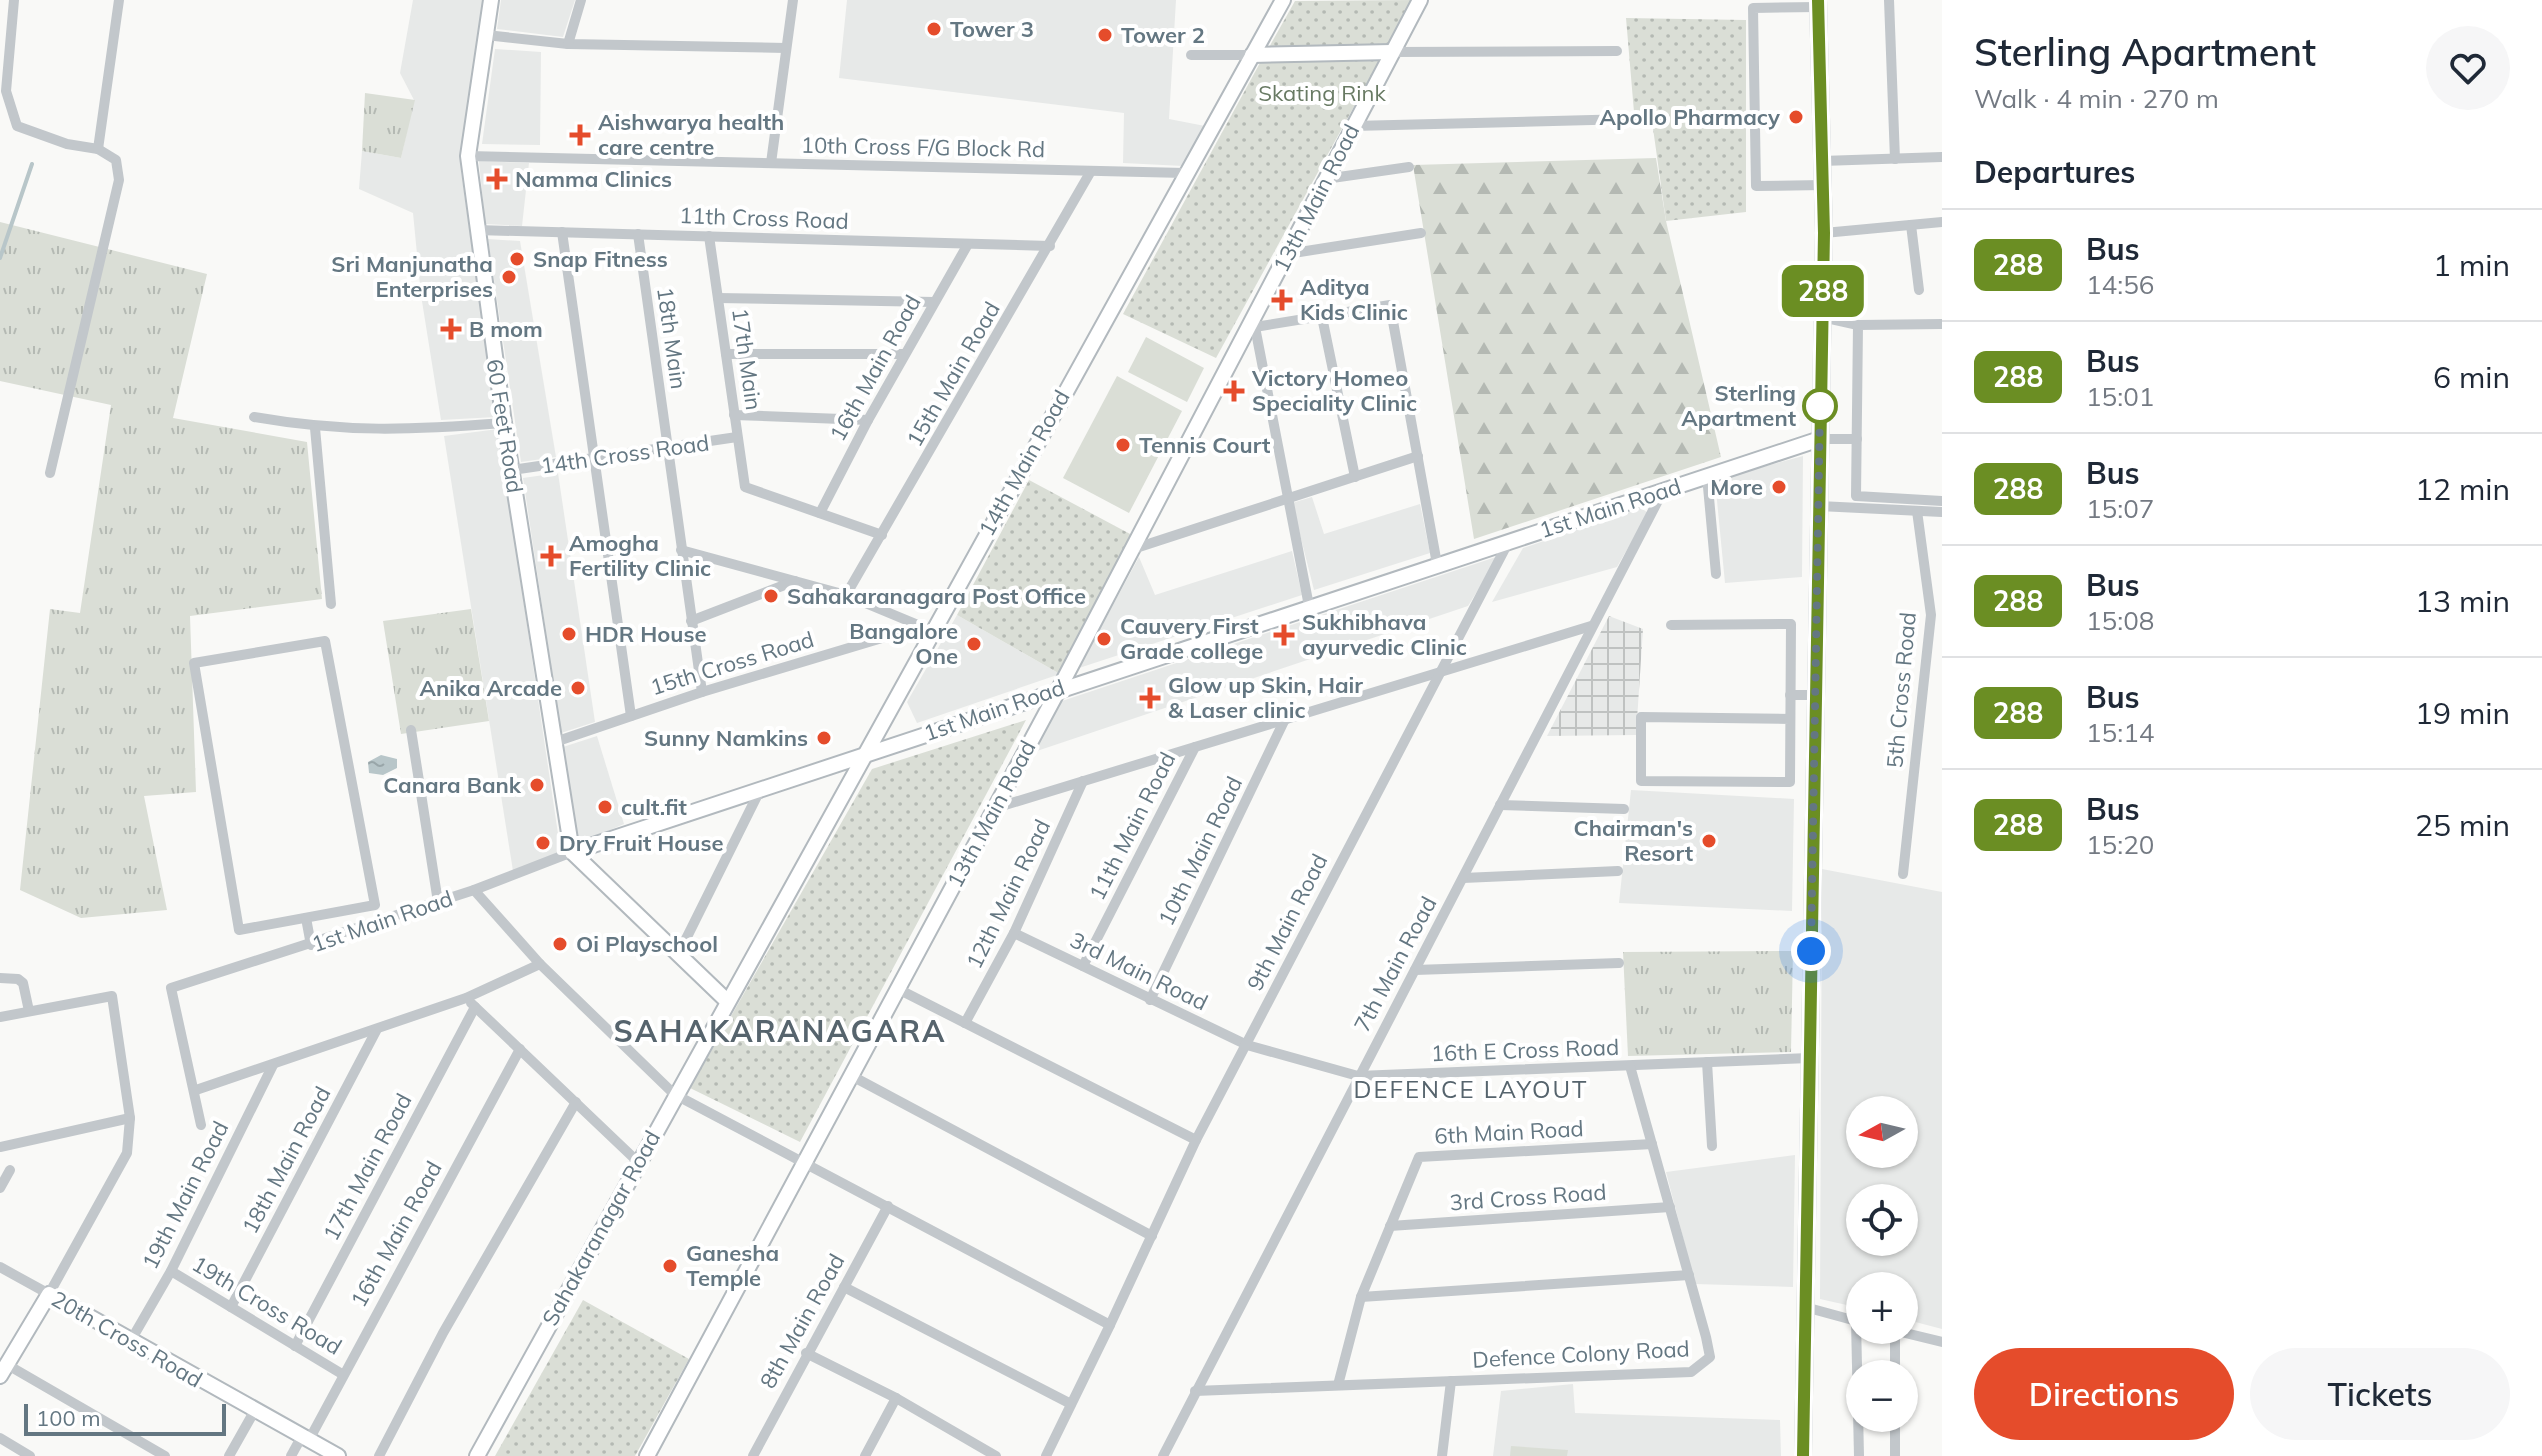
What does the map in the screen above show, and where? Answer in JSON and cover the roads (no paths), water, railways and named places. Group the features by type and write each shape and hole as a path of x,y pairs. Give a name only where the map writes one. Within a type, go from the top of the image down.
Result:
{"street":[{"path":"14,0 5,46 6,91 17,126 67,144 98,149 116,160 119,180 50,473"},
{"path":"98,149 119,0"},
{"name":"60 Feet Road","path":"491,0 468,156 504,423 572,852"},
{"path":"568,44 581,0"},
{"path":"771,163 793,0"},
{"path":"1252,55 1283,0"},
{"name":"13th Main Road","path":"647,1456 1252,328 1325,179 1420,0"},
{"path":"1889,0 1895,159"},
{"path":"1803,1456 1824,233 1823,185 1818,4 1753,8 1756,186 1823,185"},
{"path":"486,35 568,44 786,48"},
{"path":"1191,55 1617,51"},
{"name":"14th Main Road","path":"867,755 927,628 1252,55"},
{"path":"1353,126 1631,119"},
{"name":"10th Cross F/G Block Rd","path":"468,156 1185,173"},
{"path":"1822,161 1942,157"},
{"path":"1325,179 1409,167"},
{"name":"15th Main Road","path":"846,595 1091,171"},
{"path":"1824,233 1942,222"},
{"path":"1911,225 1919,290"},
{"name":"11th Cross Road","path":"477,230 1050,246"},
{"path":"562,232 631,716"},
{"path":"1287,254 1421,233"},
{"name":"18th Main","path":"638,234 702,692"},
{"name":"17th Main","path":"709,236 745,487 820,513"},
{"name":"16th Main Road","path":"820,513 904,354 968,244"},
{"path":"718,298 934,302"},
{"path":"1309,606 1252,328 1390,305 1437,564"},
{"path":"1322,317 1355,477"},
{"path":"1822,317 1858,325 1942,324"},
{"path":"1858,325 1856,496 1942,501"},
{"path":"726,354 904,354"},
{"name":"14th Cross Road","path":"734,415 868,420"},
{"path":"254,417 315,428 381,431 504,423"},
{"path":"315,428 331,604"},
{"name":"14th Cross Road","path":"512,470 737,437"},
{"path":"1820,439 1857,439"},
{"name":"1st Main Road","path":"196,1090 171,988 474,890 572,852 867,755 1060,687 1820,439"},
{"path":"1133,549 1418,456"},
{"path":"1707,476 1716,574"},
{"name":"7th Main Road","path":"1163,1456 1663,491"},
{"path":"1819,506 1942,512"},
{"name":"5th Cross Road","path":"1903,874 1931,615 1917,511"},
{"path":"820,513 882,535"},
{"name":"9th Main Road","path":"1046,1456 1196,1140 1437,673 1509,541"},
{"path":"681,550 846,595 927,628"},
{"path":"691,621 795,581"},
{"path":"1671,625 1791,624 1790,782 1641,781 1641,717 1790,719"},
{"path":"992,809 1591,626"},
{"name":"15th Cross Road","path":"555,742 702,692 927,628"},
{"path":"325,641 375,905 306,918 239,930 194,663 325,641"},
{"path":"1790,695 1815,695"},
{"name":"10th Main Road","path":"1150,1000 1285,719"},
{"path":"411,730 438,902"},
{"name":"11th Main Road","path":"1083,966 1195,747"},
{"name":"Sahakaranagar Road","path":"477,1456 674,1094 867,755"},
{"name":"12th Main Road","path":"965,1023 1014,933 1083,781"},
{"path":"678,955 761,788"},
{"path":"1500,805 1624,809"},
{"path":"572,852 727,1001"},
{"path":"1463,878 1618,871"},
{"path":"474,890 540,964 674,1094 1110,1325"},
{"path":"306,918 311,945"},
{"name":"3rd Main Road","path":"1014,933 1247,1045"},
{"path":"1415,970 1619,963"},
{"path":"201,1125 196,1090 376,1031 466,998 540,964"},
{"path":"0,978 18,979 23,983 29,1011"},
{"path":"898,989 1196,1140"},
{"path":"0,1017 112,996 130,1118 127,1153 3,1370 165,1456"},
{"path":"466,998 638,1162"},
{"name":"17th Main Road","path":"295,1346 475,1007"},
{"name":"18th Main Road","path":"231,1307 376,1031"},
{"name":"16th E Cross Road","path":"1247,1045 1358,1076 1809,1058"},
{"name":"16th Main Road","path":"291,1456 306,1438 520,1049"},
{"path":"1707,1062 1712,1146"},
{"name":"19th Main Road","path":"130,1342 171,1271 273,1065"},
{"name":"Defence Colony Road","path":"1195,1391 1691,1372 1702,1367 1710,1357 1630,1066"},
{"path":"850,1075 1152,1236"},
{"path":"379,1456 443,1333 576,1102"},
{"path":"0,1147 130,1118"},
{"name":"6th Main Road","path":"1338,1385 1361,1297 1419,1157 1652,1144"},
{"path":"0,1188 10,1170"},
{"name":"8th Main Road","path":"753,1456 888,1206"},
{"name":"3rd Cross Road","path":"1390,1226 1670,1207"},
{"name":"20th Cross Road","path":"0,1267 338,1456"},
{"name":"19th Cross Road","path":"171,1271 342,1374"},
{"path":"1361,1297 1689,1275"},
{"path":"844,1287 1071,1404"},
{"path":"1805,1307 1846,1318"},
{"path":"1918,1336 1942,1342"},
{"path":"1858,1344 1859,1456"},
{"path":"806,1353 896,1398 976,1451 996,1456"},
{"path":"1442,1456 1451,1381"},
{"path":"865,1456 896,1398"},
{"path":"229,1456 255,1410"},
{"path":"1895,1432 1895,1456"},
{"path":"0,1438 30,1456"}],"water":[{"path":"381,755 397,759 397,768 383,775 369,773 368,762"}],"waterway":[{"path":"0,258 32,164"}],"place":[{"name":"Tower 3","path":"934,29"},
{"name":"Tower 2","path":"1105,35"},
{"name":"Apollo Pharmacy","path":"1796,117"},
{"name":"Aishwarya health care centre","path":"580,135"},
{"name":"Namma Clinics","path":"497,179"},
{"name":"Snap Fitness","path":"517,259"},
{"name":"Sri Manjunatha Enterprises","path":"509,277"},
{"name":"Aditya Kids Clinic","path":"1282,300"},
{"name":"B mom","path":"451,329"},
{"name":"Victory Homeo Speciality Clinic","path":"1234,391"},
{"name":"Sterling Apartment","path":"1820,406"},
{"name":"Tennis Court","path":"1123,445"},
{"name":"More","path":"1779,487"},
{"name":"Amogha Fertility Clinic","path":"551,556"},
{"name":"Sahakaranagara Post Office","path":"771,596"},
{"name":"HDR House","path":"569,634"},
{"name":"Sukhibhava ayurvedic Clinic","path":"1284,635"},
{"name":"Cauvery First Grade college","path":"1104,639"},
{"name":"Bangalore One","path":"974,644"},
{"name":"Anika Arcade","path":"578,688"},
{"name":"Glow up Skin, Hair & Laser clinic","path":"1150,698"},
{"name":"Sunny Namkins","path":"824,738"},
{"name":"Canara Bank","path":"537,785"},
{"name":"cult.fit","path":"605,807"},
{"name":"Chairman's Resort","path":"1709,841"},
{"name":"Dry Fruit House","path":"543,843"},
{"name":"Oi Playschool","path":"560,944"},
{"name":"Ganesha Temple","path":"670,1266"}],"district":[{"name":"SAHAKARANAGARA","path":"780,1032"},
{"name":"DEFENCE LAYOUT","path":"1471,1090"}],"park label":[{"name":"Skating Rink","path":"1322,93"}]}
